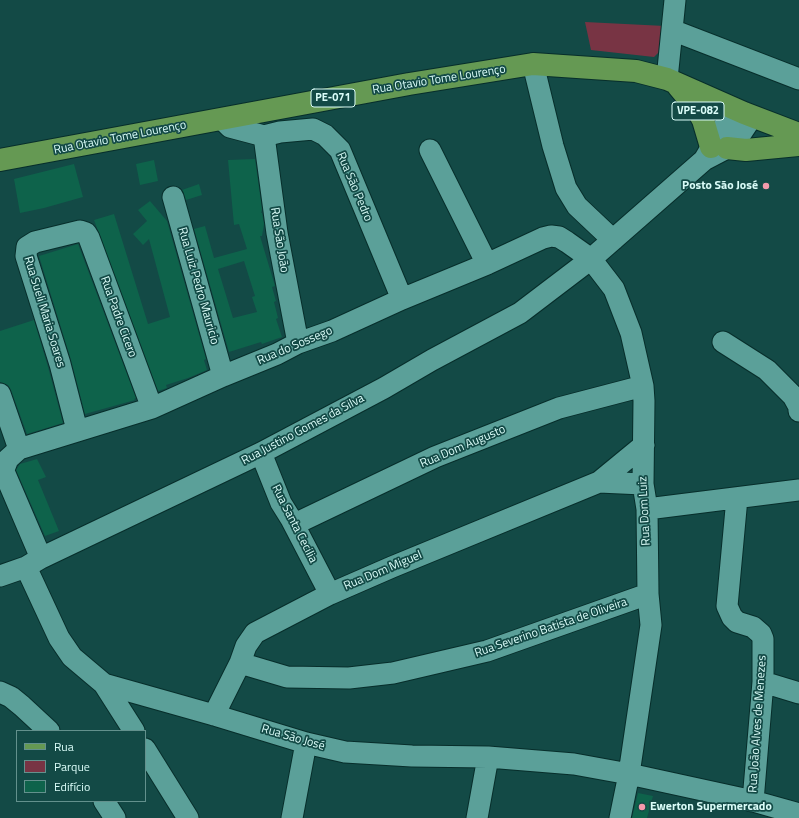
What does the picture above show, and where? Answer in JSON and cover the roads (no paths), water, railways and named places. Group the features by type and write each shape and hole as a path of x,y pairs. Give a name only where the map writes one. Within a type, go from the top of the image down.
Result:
{"main road":[{"name":"Rua Otavio Tome Lourenço","path":"0,160 409,84 533,64 636,71 671,80 744,113 799,134"},
{"name":"VPE-082","path":"671,80 697,109 703,120 714,152"},
{"path":"714,152 799,145"}],"street":[{"path":"671,80 672,30 675,0"},
{"path":"672,30 799,79"},
{"path":"533,64 553,146 566,188 578,206 613,240"},
{"name":"Rua Justino Gomes da Silva","path":"0,576 34,563 261,453 384,388 432,360 520,313 591,260 714,152 736,141 741,136 748,123 744,113"},
{"name":"Rua São Pedro","path":"222,119 230,127 264,136 280,132 313,130 325,135 340,150 402,299"},
{"name":"Rua São João","path":"264,136 277,233 298,343"},
{"path":"430,150 486,264"},
{"name":"Rua Luiz Pedro Mauricio","path":"174,197 223,376"},
{"name":"Rua Padre Cicero","path":"80,231 84,231 89,238 152,408"},
{"name":"Rua Sueli Maria Soares","path":"77,430 60,364 26,256 26,251 27,248 35,242 80,231"},
{"name":"Rua do Sossego","path":"19,449 152,408 223,376 277,354 298,343 332,331 402,299 486,264 542,238 551,236 558,237 591,260"},
{"name":"Rua Dom Luiz","path":"591,260 614,289 631,333 643,386 644,401 643,484 647,509 648,594 651,625 629,774 620,818"},
{"path":"723,342 767,370 793,396 799,407 799,411"},
{"name":"Rua Dom Augusto","path":"291,519 299,522 435,457 559,408 643,386"},
{"path":"0,394 19,449"},
{"name":"Rua Dom Miguel","path":"214,715 240,663 246,646 255,633 330,594 599,482 644,445"},
{"name":"Rua São José","path":"19,449 8,459 4,469 5,474 59,638 72,657 104,684 306,743 345,752 412,756 488,757 574,764 629,774 753,801 799,814"},
{"name":"Rua Santa Cecilia","path":"261,453 281,503 291,519 330,594"},
{"name":"Rua Dom Miguel","path":"599,482 643,484"},
{"path":"647,509 799,490"},
{"name":"Rua João Alves de Menezes","path":"736,498 727,606 732,617 738,622 753,627 761,634 763,640 763,682 753,801"},
{"name":"Rua Severino Batista de Oliveira","path":"240,663 287,677 349,678 394,673 487,651 648,594"},
{"path":"763,682 799,693"},
{"path":"104,684 133,730"},
{"path":"0,692 11,697 47,730"},
{"path":"292,818 306,743"},
{"path":"146,751 188,818"},
{"path":"477,818 488,757"},
{"path":"105,802 115,818"}],"place":[{"name":"Posto São José","path":"766,186"},
{"name":"Ewerton Supermercado","path":"642,807"}]}
